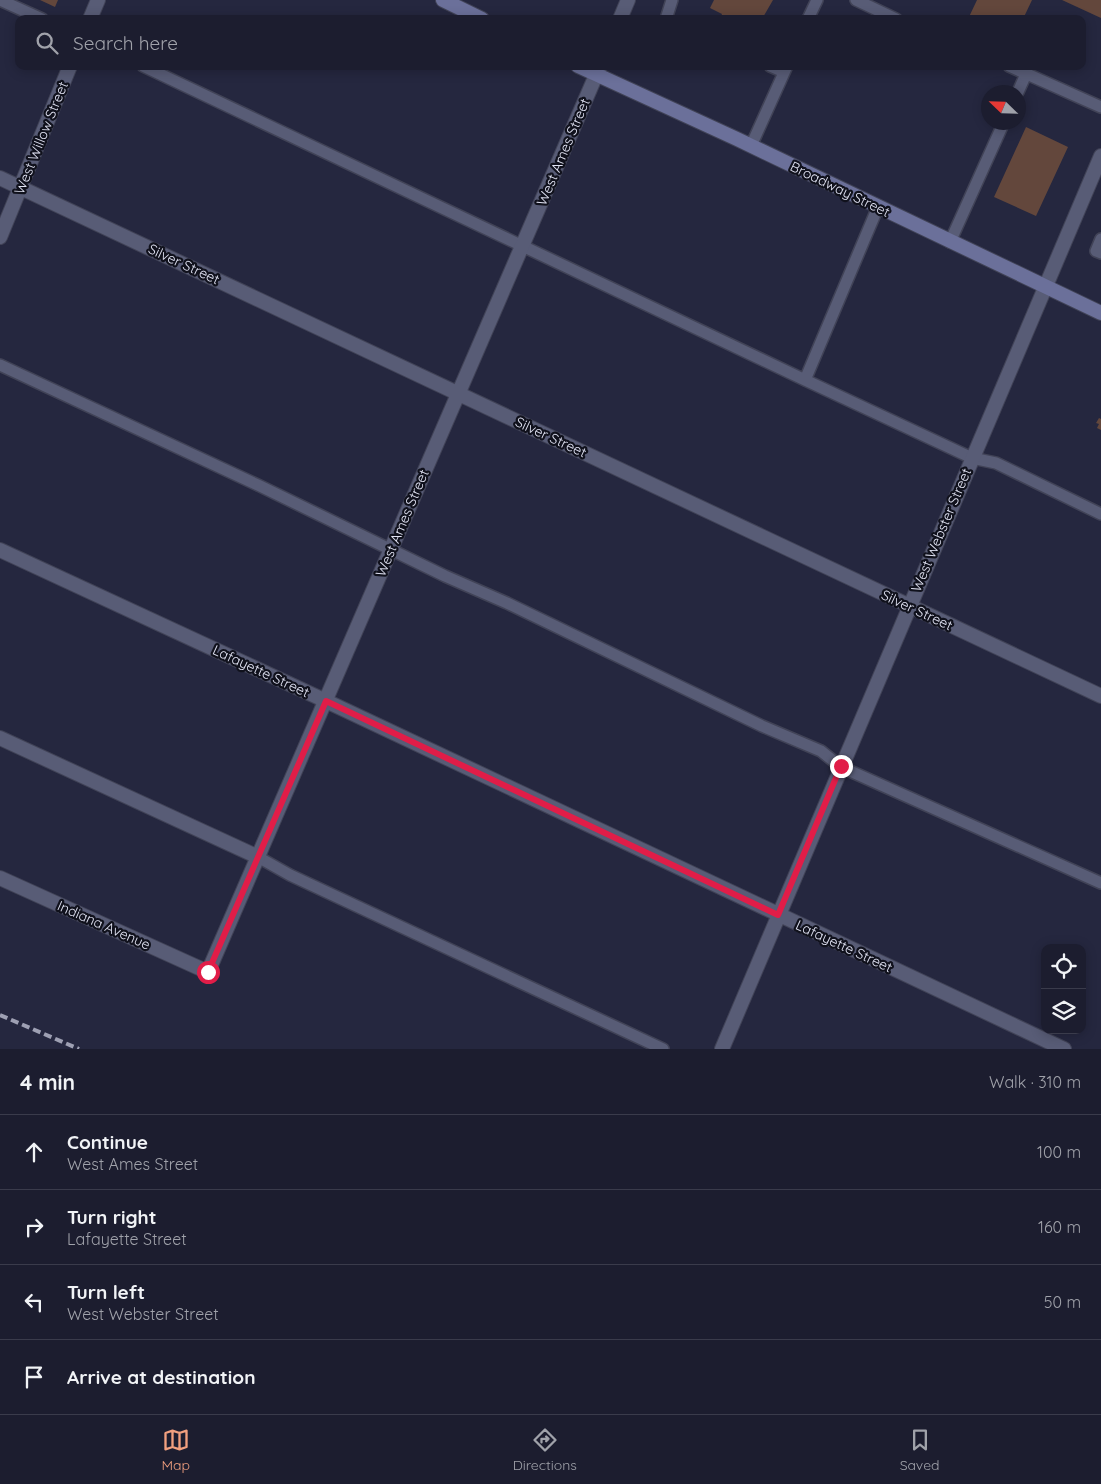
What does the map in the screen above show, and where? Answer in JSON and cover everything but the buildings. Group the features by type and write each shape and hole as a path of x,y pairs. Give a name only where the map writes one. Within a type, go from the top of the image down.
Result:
{"main road":[{"path":"443,0 474,15"},
{"name":"Broadway Street","path":"599,71 1045,288 1101,312"}],"street":[{"path":"92,15 98,0"},
{"path":"622,15 628,0"},
{"name":"West Willow Street","path":"0,237 68,70"},
{"name":"West Ames Street","path":"208,972 599,71"},
{"name":"West Webster Street","path":"722,1049 1101,156"},
{"name":"Silver Street","path":"0,178 1101,696"},
{"name":"Lafayette Street","path":"0,550 326,701 1064,1049"},
{"path":"0,738 258,857"},
{"name":"Indiana Avenue","path":"0,878 208,972"}],"lane":[{"path":"0,0 33,15"},
{"path":"667,15 672,0"},
{"path":"810,15 817,0"},
{"path":"856,0 888,15"},
{"path":"152,70 805,380 972,458 996,462 1101,514"},
{"path":"751,146 786,70"},
{"path":"1017,70 1101,107"},
{"path":"1021,85 1026,74"},
{"path":"950,242 1000,130"},
{"path":"805,380 878,207"},
{"path":"1101,239 1096,251 1101,253"},
{"path":"0,365 260,486 445,576 507,603 762,726 821,751 841,766 1101,883"},
{"path":"258,857 290,875 663,1049"}],"railway":[{"path":"0,1015 79,1049"}],"route":[{"path":"208,972 326,701 778,915 841,766"}]}
